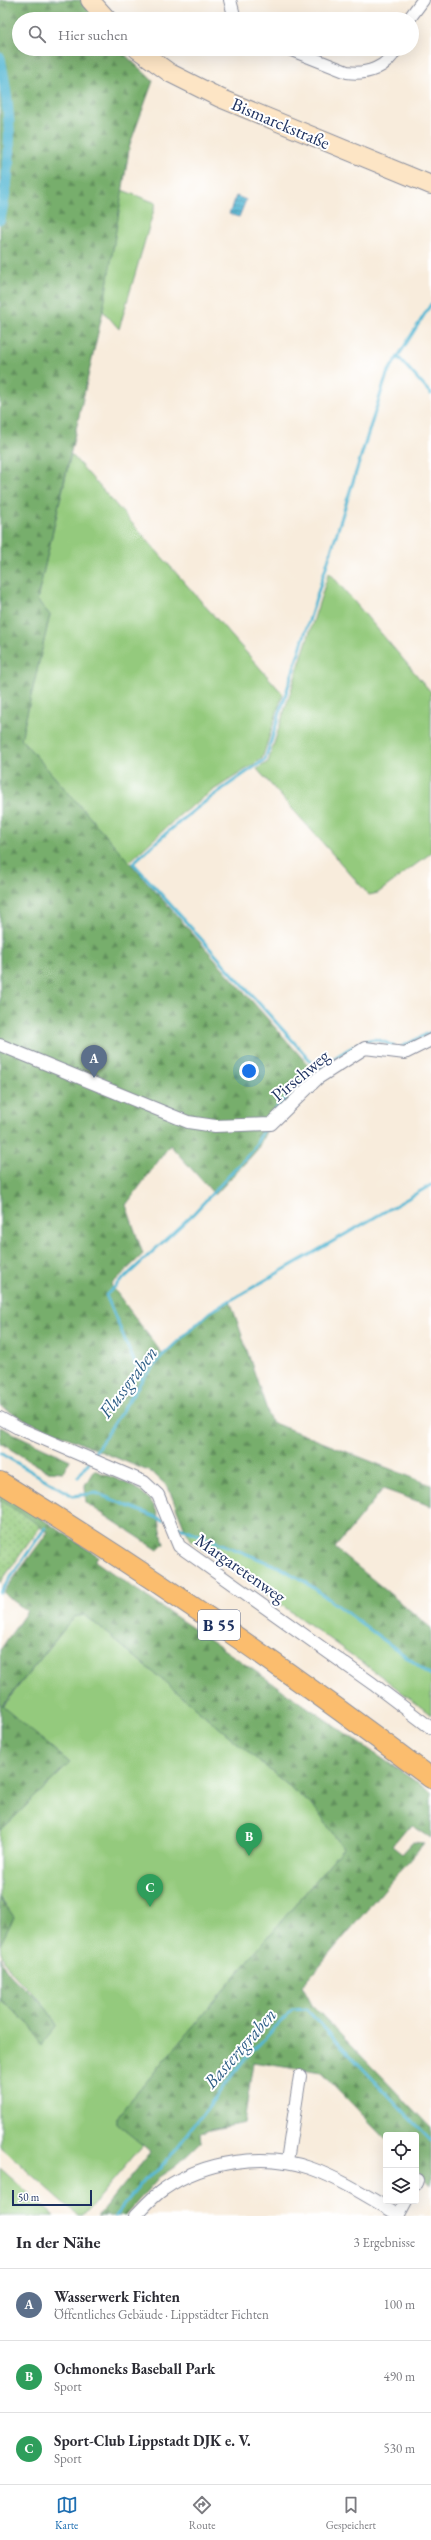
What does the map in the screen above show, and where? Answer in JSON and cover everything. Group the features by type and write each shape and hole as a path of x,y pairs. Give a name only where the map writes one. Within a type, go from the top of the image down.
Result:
{"main road":[{"name":"Bismarckstraße","path":"147,56 170,73 220,98 431,185"},
{"name":"B 55","path":"0,1469 160,1572 284,1657 431,1764"},
{"name":"B 55","path":"0,1482 154,1581 285,1671 431,1778"}],"street":[{"path":"230,0 233,12"},
{"path":"414,12 423,0"},
{"path":"307,56 347,72 356,73 377,68 391,56"},
{"name":"Pirschweg","path":"0,1045 188,1122 215,1126 271,1124 318,1078 365,1048 405,1053 431,1040"},
{"name":"Margaretenweg","path":"0,1418 144,1482 158,1495 165,1510 170,1529 179,1546 373,1684 431,1728"},
{"path":"287,2161 300,2076"},
{"path":"135,2216 164,2189 209,2168 252,2161 287,2161 335,2179 398,2216 404,2204"}],"green space":[{"path":"0,0 83,0 91,12 12,12 12,56 126,56 153,81 130,144 103,311 37,600 50,615 21,739 317,1075 272,1119 257,1150 215,1195 170,1145 126,1205 143,1254 111,1285 163,1355 210,1312 230,1300 271,1422 431,1485 431,1506 383,1489 335,1548 431,1628 431,1675 307,1583 279,1567 185,1529 168,1487 153,1473 25,1420 0,1406"},
{"path":"122,190 156,203 119,329 103,311"},
{"path":"71,454 283,694 262,759 212,791 181,814 129,862 21,739 50,615 37,600"},
{"path":"329,572 431,692 431,853 378,893 369,895 257,769 268,762"},
{"path":"0,1427 70,1460 63,1472 47,1471 0,1443"},
{"path":"94,1470 138,1489 151,1502 156,1510 164,1544 158,1550 86,1503 85,1485"},
{"path":"0,1491 98,1556 95,1561 431,1792 431,1838 413,1826 405,1830 392,1846 402,1854 413,1842 424,1843 302,1986 312,2005 431,2128 431,2185 419,2173 419,2132 383,2132 383,2136 322,2073 253,2062 244,2123 201,2132 202,2141 176,2166 159,2177 125,2216 98,2216 151,2152 117,2124 117,2118 120,2113 343,1848 315,1808 85,1615 74,1617 2,1706 70,1763 0,1831 0,1650 27,1611 3,1593 48,1532 0,1502"},
{"path":"0,1500 41,1526 0,1583"},
{"path":"185,1529 269,1562 300,1579 339,1605 431,1675 431,1715 381,1676 192,1541"},
{"path":"85,1615 315,1808 343,1848 120,2113 117,2118 117,2124 143,2145 83,2216 79,2216 0,2146 0,1999 32,2027 41,2045 56,2027 44,2006 16,1977 2,1956 0,1944 14,1917 0,1897 0,1831 70,1763 2,1707 74,1617"},
{"path":"0,1897 14,1917 0,1945"},
{"path":"0,1957 11,1976 45,2007 52,2017 56,2027 41,2046 32,2027 0,1999"},
{"path":"0,2168 54,2216 0,2216"}],"water":[{"path":"236,196 246,200 239,217 229,214"}],"waterway":[{"path":"0,58 9,119 9,158 0,219"},
{"path":"318,1069 133,863 196,808 265,760 387,374 431,304"},
{"path":"398,357 431,394"},
{"path":"399,1048 431,1032"},
{"path":"268,1120 275,1110 300,1085 348,1049 374,1039 394,1046"},
{"path":"142,1380 106,1295 193,1214 253,1150 265,1127"},
{"path":"92,1457 142,1380 163,1355 210,1312 431,1185"},
{"path":"0,1453 73,1496 96,1493 163,1520"},
{"name":"Flussgraben","path":"78,1477 89,1462"},
{"path":"174,1525 279,1567 307,1583 431,1675"},
{"name":"Flussgraben","path":"0,1593 45,1528"},
{"name":"Bastertgraben","path":"115,2216 145,2179 166,2162 243,2061 292,2010 306,2009 431,2140"}],"place":[{"name":"Wasserwerk Fichten","path":"94,1078"},
{"name":"Ochmoneks Baseball Park","path":"249,1856"},
{"name":"Sport-Club Lippstadt DJK e. V.","path":"150,1907"}]}
